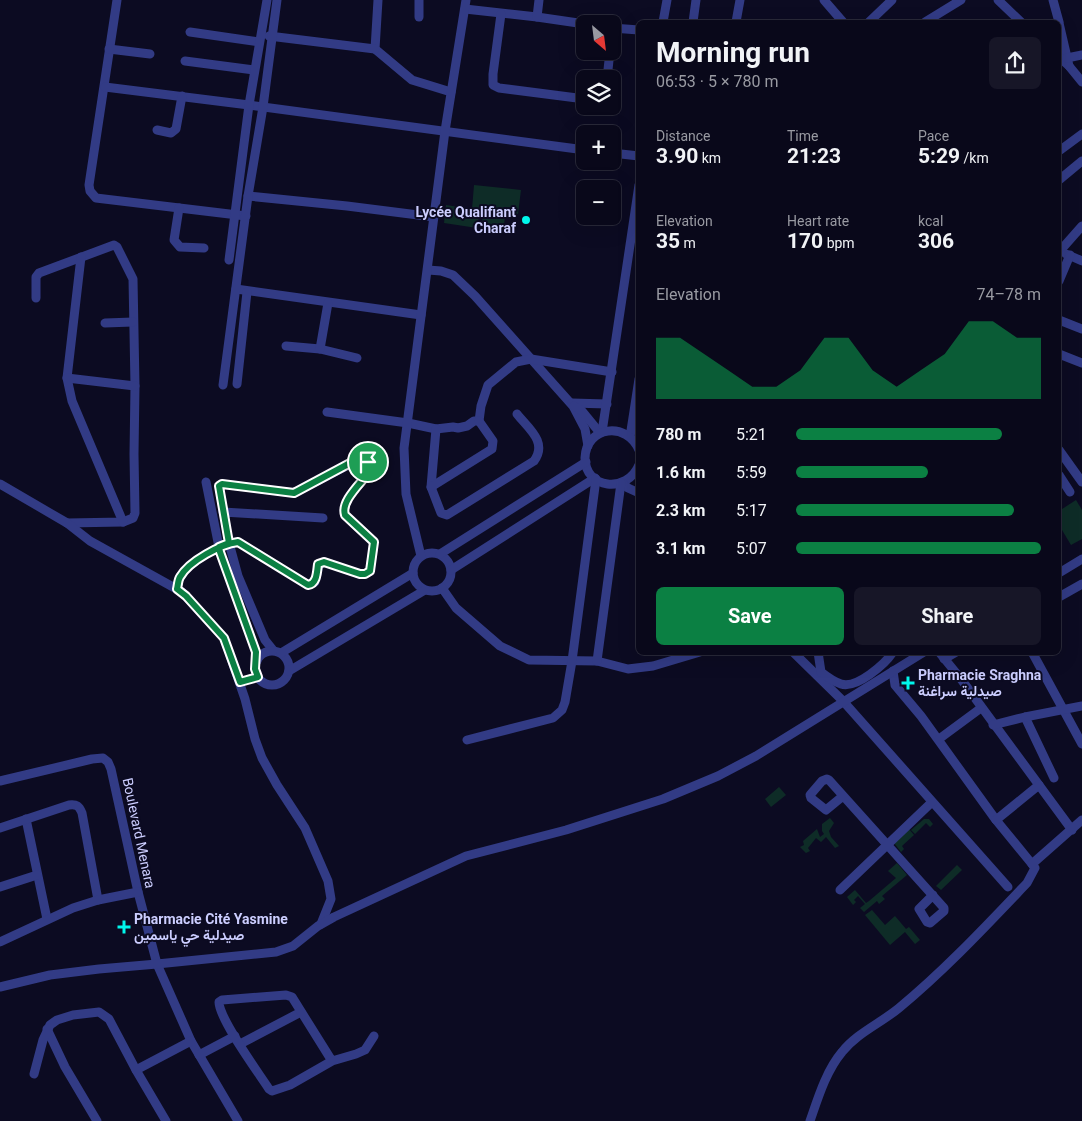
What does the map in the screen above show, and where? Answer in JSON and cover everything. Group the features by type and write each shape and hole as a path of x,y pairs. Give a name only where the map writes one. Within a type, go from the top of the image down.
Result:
{"street":[{"path":"117,0 89,185 92,194 96,198 246,216"},
{"path":"229,260 248,105 267,0"},
{"path":"223,385 248,196 278,0"},
{"path":"376,49 378,0"},
{"path":"419,0 420,17"},
{"path":"537,17 539,0"},
{"path":"663,20 667,0"},
{"path":"693,20 696,0"},
{"path":"736,20 740,0"},
{"path":"824,0 841,20"},
{"path":"928,20 961,0"},
{"path":"998,0 1018,20"},
{"path":"1053,0 1058,20"},
{"path":"871,20 889,1"},
{"path":"421,556 406,494 404,448 451,92 466,5 501,14 576,23"},
{"path":"501,14 495,56 494,85 498,88 576,98"},
{"path":"621,29 636,30"},
{"path":"190,32 260,38 272,37 376,49 412,80 451,92"},
{"path":"1061,35 1065,60 1082,82"},
{"path":"109,49 150,54"},
{"path":"1065,60 1082,55"},
{"path":"185,61 254,70"},
{"path":"104,87 576,149"},
{"path":"157,130 172,133 176,129 182,96"},
{"path":"1061,150 1082,134"},
{"path":"621,154 636,156"},
{"path":"1061,178 1082,161"},
{"path":"248,196 434,217"},
{"path":"601,433 612,372 636,207"},
{"path":"179,208 174,240 180,247 204,248"},
{"path":"1061,251 1082,226"},
{"path":"36,298 36,277 39,274 114,245 117,247 133,279 136,506 133,518 123,522 67,524"},
{"path":"1061,253 1070,255 1082,261"},
{"path":"1061,276 1070,255"},
{"path":"81,257 67,378 72,401 123,522"},
{"path":"428,270 445,272 458,278 572,404 582,411 601,433"},
{"path":"236,289 421,315"},
{"path":"237,384 247,292"},
{"path":"320,349 328,303"},
{"path":"1061,321 1082,329"},
{"path":"105,323 133,322"},
{"path":"286,346 320,349 356,358"},
{"path":"1061,355 1082,363"},
{"path":"431,487 492,449 493,441 479,421 480,406 488,385 516,362 531,359 612,372"},
{"path":"67,378 135,386"},
{"path":"572,404 607,404"},
{"path":"572,404 584,429 588,446 586,462 589,471 595,479 608,484 621,483 631,478 636,470"},
{"path":"327,412 408,422 436,429 458,428 467,426 474,421 479,421"},
{"path":"588,446 601,433 617,431 634,436 636,413"},
{"path":"436,429 431,487 440,514 447,516 534,461 538,454 539,442 517,414"},
{"path":"1061,453 1082,482"},
{"path":"177,589 180,577 193,564 219,547 229,543 238,542 308,585 315,582 318,564 324,562 360,574 370,571 374,542 345,515 344,511 348,499 371,469 368,462 352,462 294,493 222,484 219,486 218,489 229,543 238,576 265,640 287,659 289,671 286,678 275,685 267,684 258,677 255,669 256,652 219,547 206,482"},
{"path":"440,554 586,462"},
{"path":"1061,478 1070,492"},
{"path":"452,570 595,479"},
{"path":"466,740 556,716 564,706 572,661 595,479"},
{"path":"621,483 636,492"},
{"path":"597,661 621,483"},
{"path":"0,484 67,524 90,541 177,589 186,596 224,638 240,682 262,758 277,786 306,828 328,881 331,898 321,924"},
{"path":"223,512 322,518"},
{"path":"430,553 440,554 449,562 452,570 450,579 442,588 434,591 425,590 418,585 413,573 415,564 421,556 430,553"},
{"path":"1061,572 1082,559"},
{"path":"256,661 262,654 277,652 413,573"},
{"path":"1061,596 1082,584"},
{"path":"442,588 456,608 500,646 529,660 597,661 628,669 679,660 692,655"},
{"path":"289,671 425,590"},
{"path":"796,655 843,701 1008,887"},
{"path":"818,655 821,672 840,684 846,685 854,684 877,669 890,655"},
{"path":"0,987 50,975 99,968 276,952 293,946 321,924 466,856 566,830 685,790 733,769 919,655"},
{"path":"1034,655 1082,744"},
{"path":"941,656 1072,830"},
{"path":"810,1121 827,1077 842,1051 856,1038 899,1008 995,917 1033,875 1035,868 996,820 938,738 895,685 892,671"},
{"path":"240,682 258,677"},
{"path":"993,725 1082,706"},
{"path":"938,738 981,708"},
{"path":"1025,717 1054,778"},
{"name":"Boulevard Menara","path":"0,781 92,759 103,758 106,760 111,770 138,892 157,964 191,1041 238,1121"},
{"path":"996,820 1039,785"},
{"path":"843,796 932,895"},
{"path":"840,890 932,802"},
{"path":"0,828 75,804 82,813 98,900"},
{"path":"26,819 47,919"},
{"path":"1032,864 1082,820"},
{"path":"0,887 37,874"},
{"path":"0,942 73,908 98,900 138,892"},
{"path":"332,1061 294,999 286,995 222,1000 219,1002 220,1008 237,1040 268,1089 272,1091 290,1084 332,1061 364,1050 374,1036"},
{"path":"34,1074 47,1029 57,1020 94,1011 102,1013 109,1019 166,1121"},
{"path":"199,1056 301,1012"},
{"path":"47,1029 65,1067 97,1121"},
{"path":"136,1070 191,1041"}],"green space":[{"path":"474,185 521,190 518,214 476,209 480,210 477,228 444,223 446,205 472,209"},
{"path":"483,212 505,215 504,226 482,223"},
{"path":"1076,500 1082,510 1082,539 1071,545 1061,528 1061,510"},
{"path":"779,787 786,795 771,807 765,799"},
{"path":"830,818 834,823 829,831 831,837 839,846 835,848 826,837 821,842 816,838 808,848 810,851 806,853 800,847 804,845 803,841 817,829 820,837 824,834 822,824"},
{"path":"924,819 929,819 933,824 930,827 926,823 915,834 911,830"},
{"path":"909,829 914,835 902,846 904,849 901,852 894,843"},
{"path":"897,863 907,875 882,896 885,899 879,904 877,901 864,912 860,908 865,904 858,896 854,900 856,902 853,905 847,897 855,890 866,903 896,878 888,871"},
{"path":"957,865 962,870 941,890 936,886"},
{"path":"872,910 885,925 895,916 906,929 909,927 920,940 915,944 905,932 890,945 865,915"}],"place":[{"name":"Lycée Qualifiant Charaf","path":"526,220"},
{"name":"Pharmacie Sraghna صيدلية سراغنة","path":"908,683"},
{"name":"Pharmacie Cité Yasmine صيدلية حي ياسمين","path":"124,927"}],"route":[{"path":"368,462 358,460 352,462 301,491 294,493 222,484 219,486 218,489 229,543 219,547 220,552 256,652 255,669 258,677 240,682 224,638 203,613 177,589 180,577 207,554 219,547 229,543 238,542 308,585 315,582 318,564 324,562 360,574 368,573 370,571 374,542 363,534 344,513 348,499 371,469 368,462"}]}
